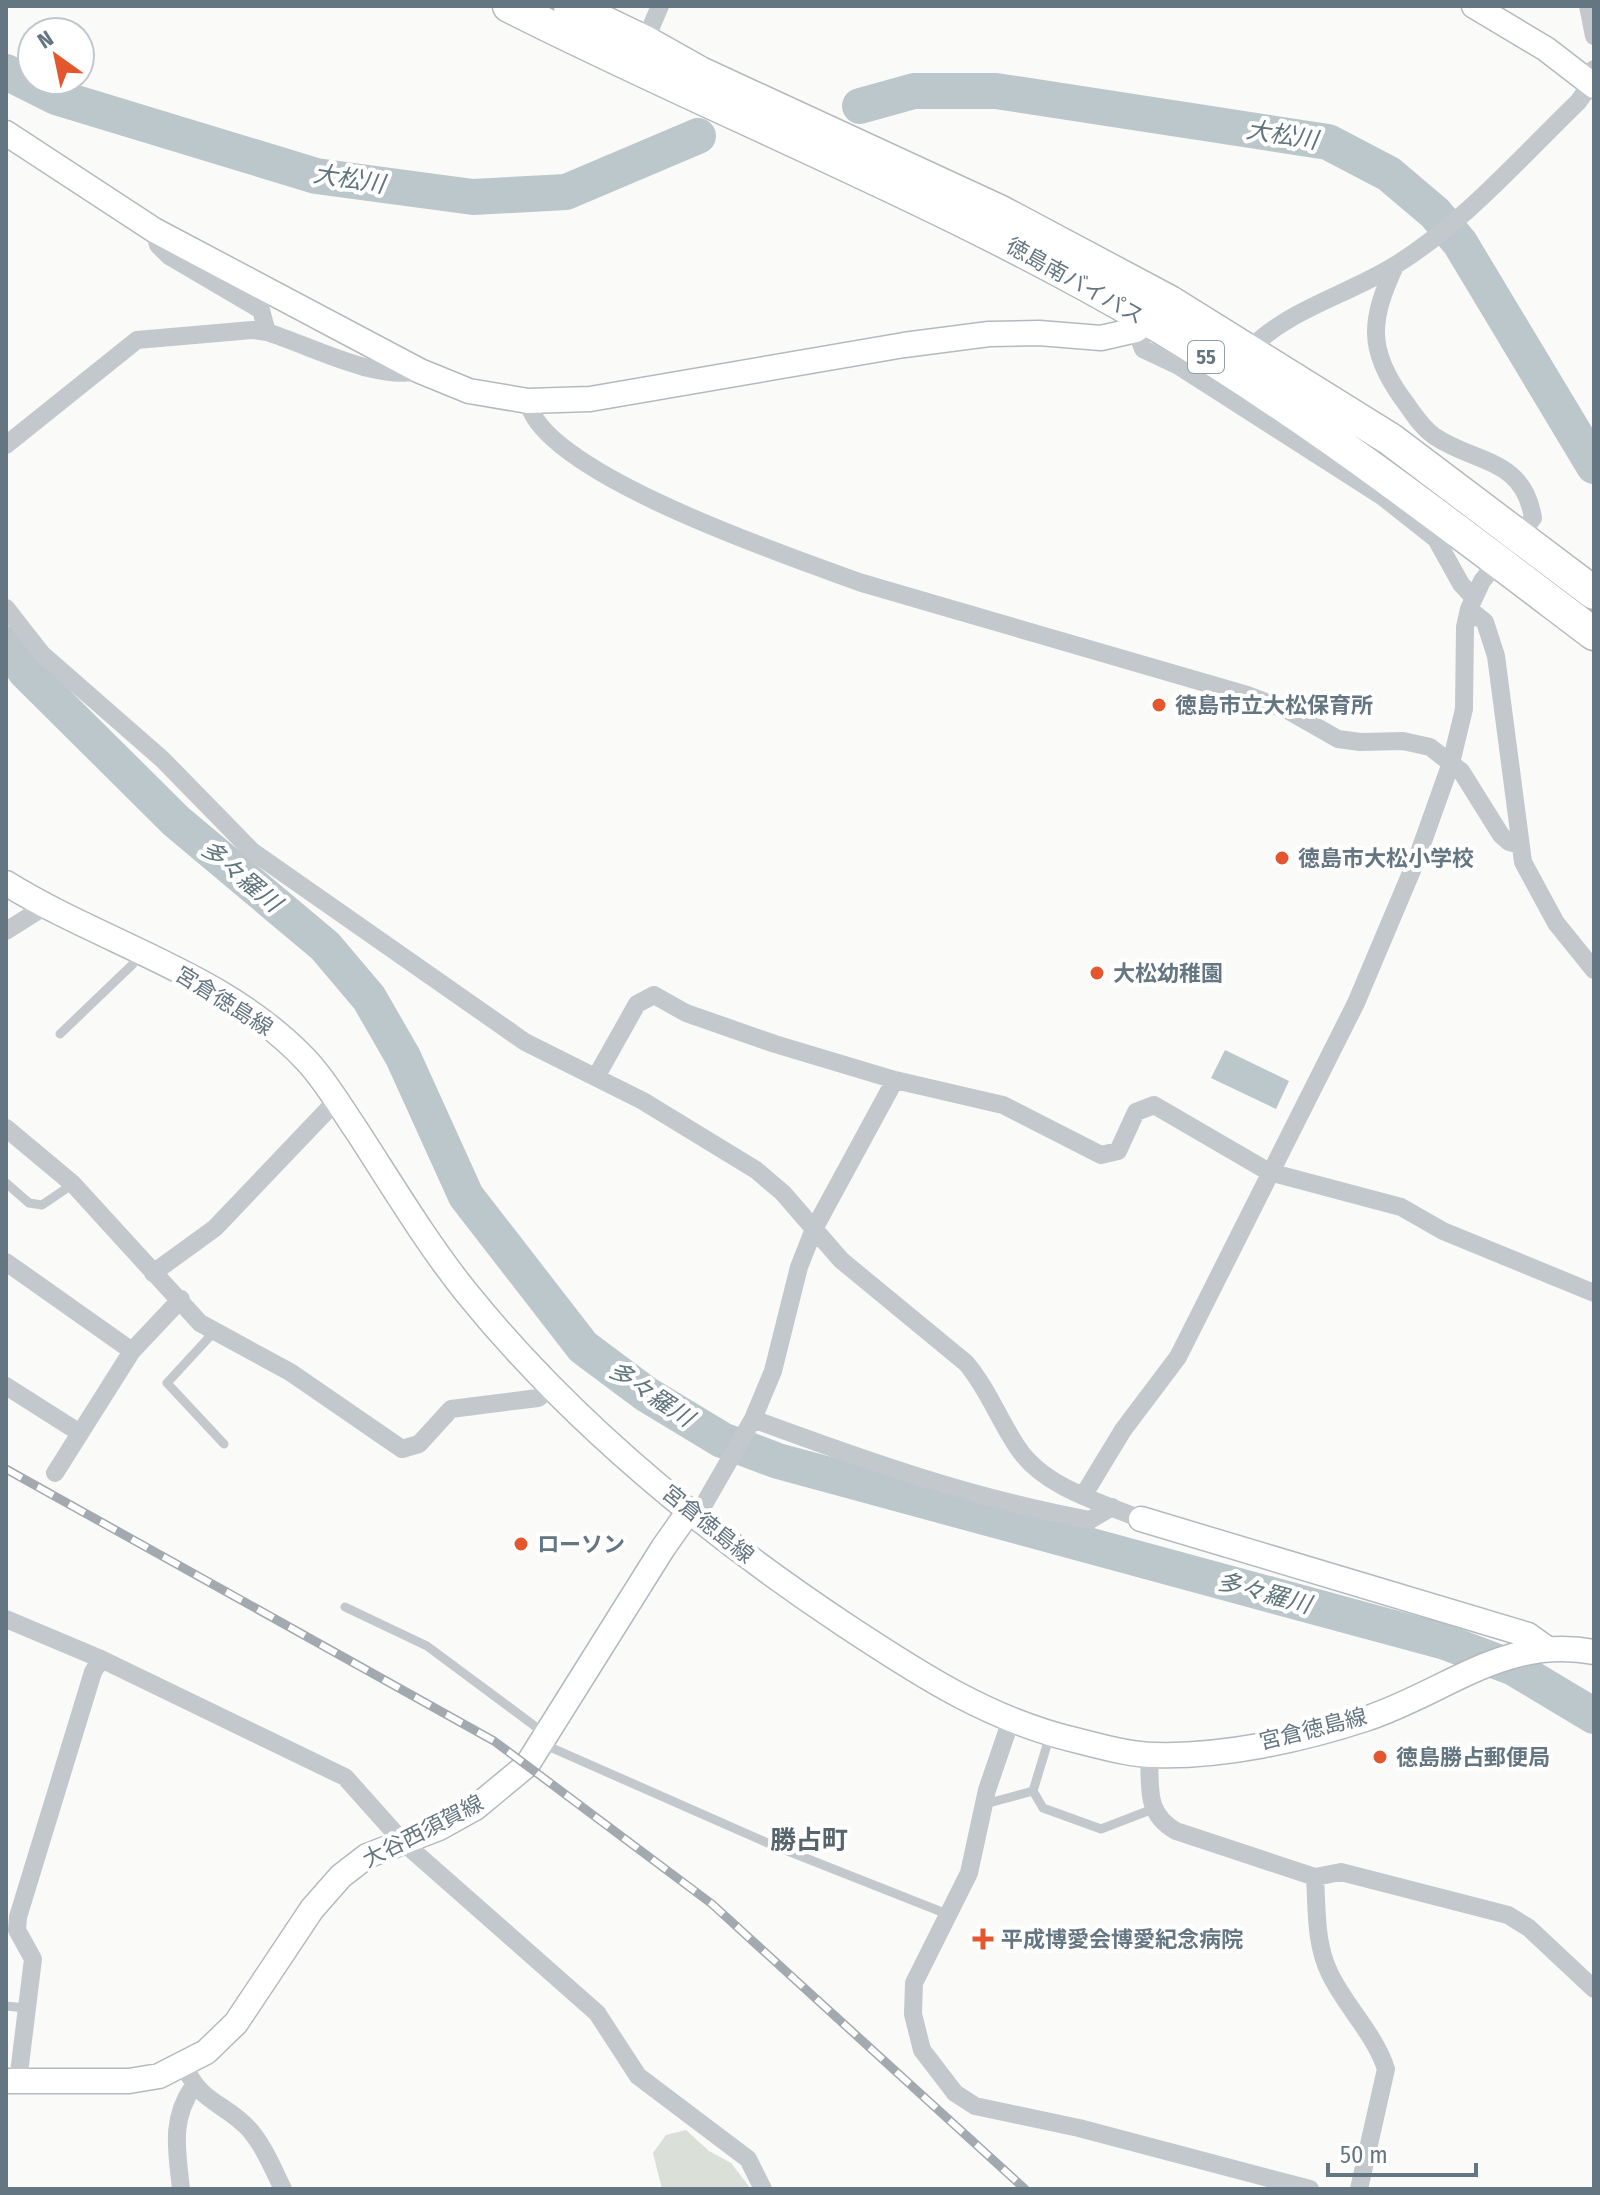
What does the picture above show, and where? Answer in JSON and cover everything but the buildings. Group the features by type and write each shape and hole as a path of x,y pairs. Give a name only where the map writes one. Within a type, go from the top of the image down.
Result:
{"highway":[{"name":"徳島南バイパス","path":"509,6 640,54 1152,318 1371,468 1594,634"},
{"name":"徳島南バイパス","path":"570,6 640,54"},
{"name":"徳島南バイパス","path":"1152,318 1250,349 1390,439 1594,593"}],"main road":[{"path":"1474,6 1593,80"},
{"path":"6,133 154,230 420,371 469,391 528,401 590,399 904,345 989,334 1039,333 1101,338 1152,318"},
{"name":"宮倉徳島線","path":"6,883 44,907 139,952 262,1019 309,1063 464,1289 553,1387 689,1511 788,1587 932,1683 1011,1720 1050,1733 1149,1755 1199,1754 1367,1719 1469,1670 1536,1650 1594,1652"},
{"name":"大谷西須賀線","path":"12,2081 129,2081 159,2076 188,2076 206,2052 236,2023 312,1909 341,1876 367,1856 475,1808 527,1765 689,1511"},
{"path":"1141,1519 1528,1635 1536,1650"}],"street":[{"path":"640,54 660,6"},
{"path":"1588,6 1594,36"},
{"path":"1250,349 1277,325 1395,266 1446,226 1578,102 1593,80"},
{"path":"154,230 158,245 169,256 261,310 267,332"},
{"path":"1083,1496 1123,1430 1178,1357 1356,1003 1416,861 1451,763 1464,709 1471,603 1533,518 1529,499 1520,483 1505,469 1435,437 1421,424 1383,370 1377,357 1377,318 1395,266"},
{"path":"1152,318 1143,349 1177,365 1383,497 1436,539 1485,622 1496,656 1519,845 1536,891 1583,961 1594,970"},
{"path":"6,445 137,340 252,330 267,332 383,373 404,375 420,371"},
{"path":"528,401 530,416 577,458 638,493 724,531 862,583 1247,695 1287,710 1338,739 1416,743 1430,747 1451,763 1473,787 1501,835 1519,845"},
{"path":"6,608 42,654 162,759 252,851 525,1042 596,1077 756,1170 783,1193 841,1260 966,1363 982,1381 1019,1449 1036,1470 1083,1496 1141,1519"},
{"path":"6,931 44,907"},
{"path":"596,1077 637,1004 654,995 719,1026 895,1080 1003,1105 1101,1155 1118,1151 1136,1112 1144,1106 1154,1105 1269,1172 1401,1207 1443,1231 1594,1293"},
{"path":"689,1511 703,1506 751,1424 773,1371 799,1267 814,1229 895,1080"},
{"path":"153,1273 215,1228 336,1101"},
{"path":"6,1128 73,1184 200,1323 290,1372 402,1449 419,1444 451,1409 538,1398 553,1387"},
{"path":"6,1262 132,1351"},
{"path":"55,1473 132,1351 181,1299"},
{"path":"6,1386 80,1433"},
{"path":"751,1424 1034,1510 1090,1520 1112,1507"},
{"path":"6,1619 101,1659 345,1777 403,1842 597,2013 638,2076 748,2159 763,2189"},
{"path":"12,2081 33,1959 17,1930 18,1917 53,1795 93,1672 101,1659"},
{"path":"1011,1720 985,1804 969,1873 914,1983 913,2014 922,2050 955,2093 975,2106 1079,2128 1310,2189"},
{"path":"1149,1755 1153,1809 1161,1822 1176,1831 1315,1877 1341,1872 1508,1915 1529,1928 1594,1989"},
{"path":"1315,1877 1319,1942 1324,1959 1330,1975 1381,2053 1386,2069 1363,2188"},
{"path":"181,2189 176,2121 188,2076 247,2127 260,2143 283,2189"}],"lane":[{"path":"60,1034 133,964 139,952"},
{"path":"6,1183 29,1203 42,1205 73,1184"},
{"path":"214,1332 167,1383 224,1444"},
{"path":"345,1607 427,1646 545,1740 770,1844 947,1914"},
{"path":"1050,1733 1033,1791 1043,1808 1101,1829 1153,1809"},
{"path":"985,1804 1033,1791"},
{"path":"6,2006 25,2008"}],"shaded area":[{"path":"1225,1050 1289,1081 1276,1109 1211,1078"},
{"path":"686,2130 709,2151 731,2163 751,2189 662,2189 653,2153 666,2135"}],"waterway":[{"name":"大松川","path":"6,72 56,97 316,176 473,197 566,192 698,136"},
{"name":"大松川","path":"860,106 914,91 996,91 1328,142 1389,174 1435,213 1460,243 1594,466"},
{"name":"多々羅川","path":"6,644 26,672 176,821 325,946 369,998 403,1057 466,1196 583,1347 646,1394 722,1440 778,1461 1445,1642 1514,1668 1594,1716"}],"railway":[{"path":"6,1469 494,1741 712,1904 1025,2189"}],"place":[{"name":"徳島市立大松保育所","path":"1159,705"},
{"name":"徳島市大松小学校","path":"1282,858"},
{"name":"大松幼稚園","path":"1097,973"},
{"name":"ローソン","path":"521,1544"},
{"name":"徳島勝占郵便局","path":"1380,1757"},
{"name":"平成博愛会博愛紀念病院","path":"983,1939"}],"district":[{"name":"勝占町","path":"809,1840"}]}
